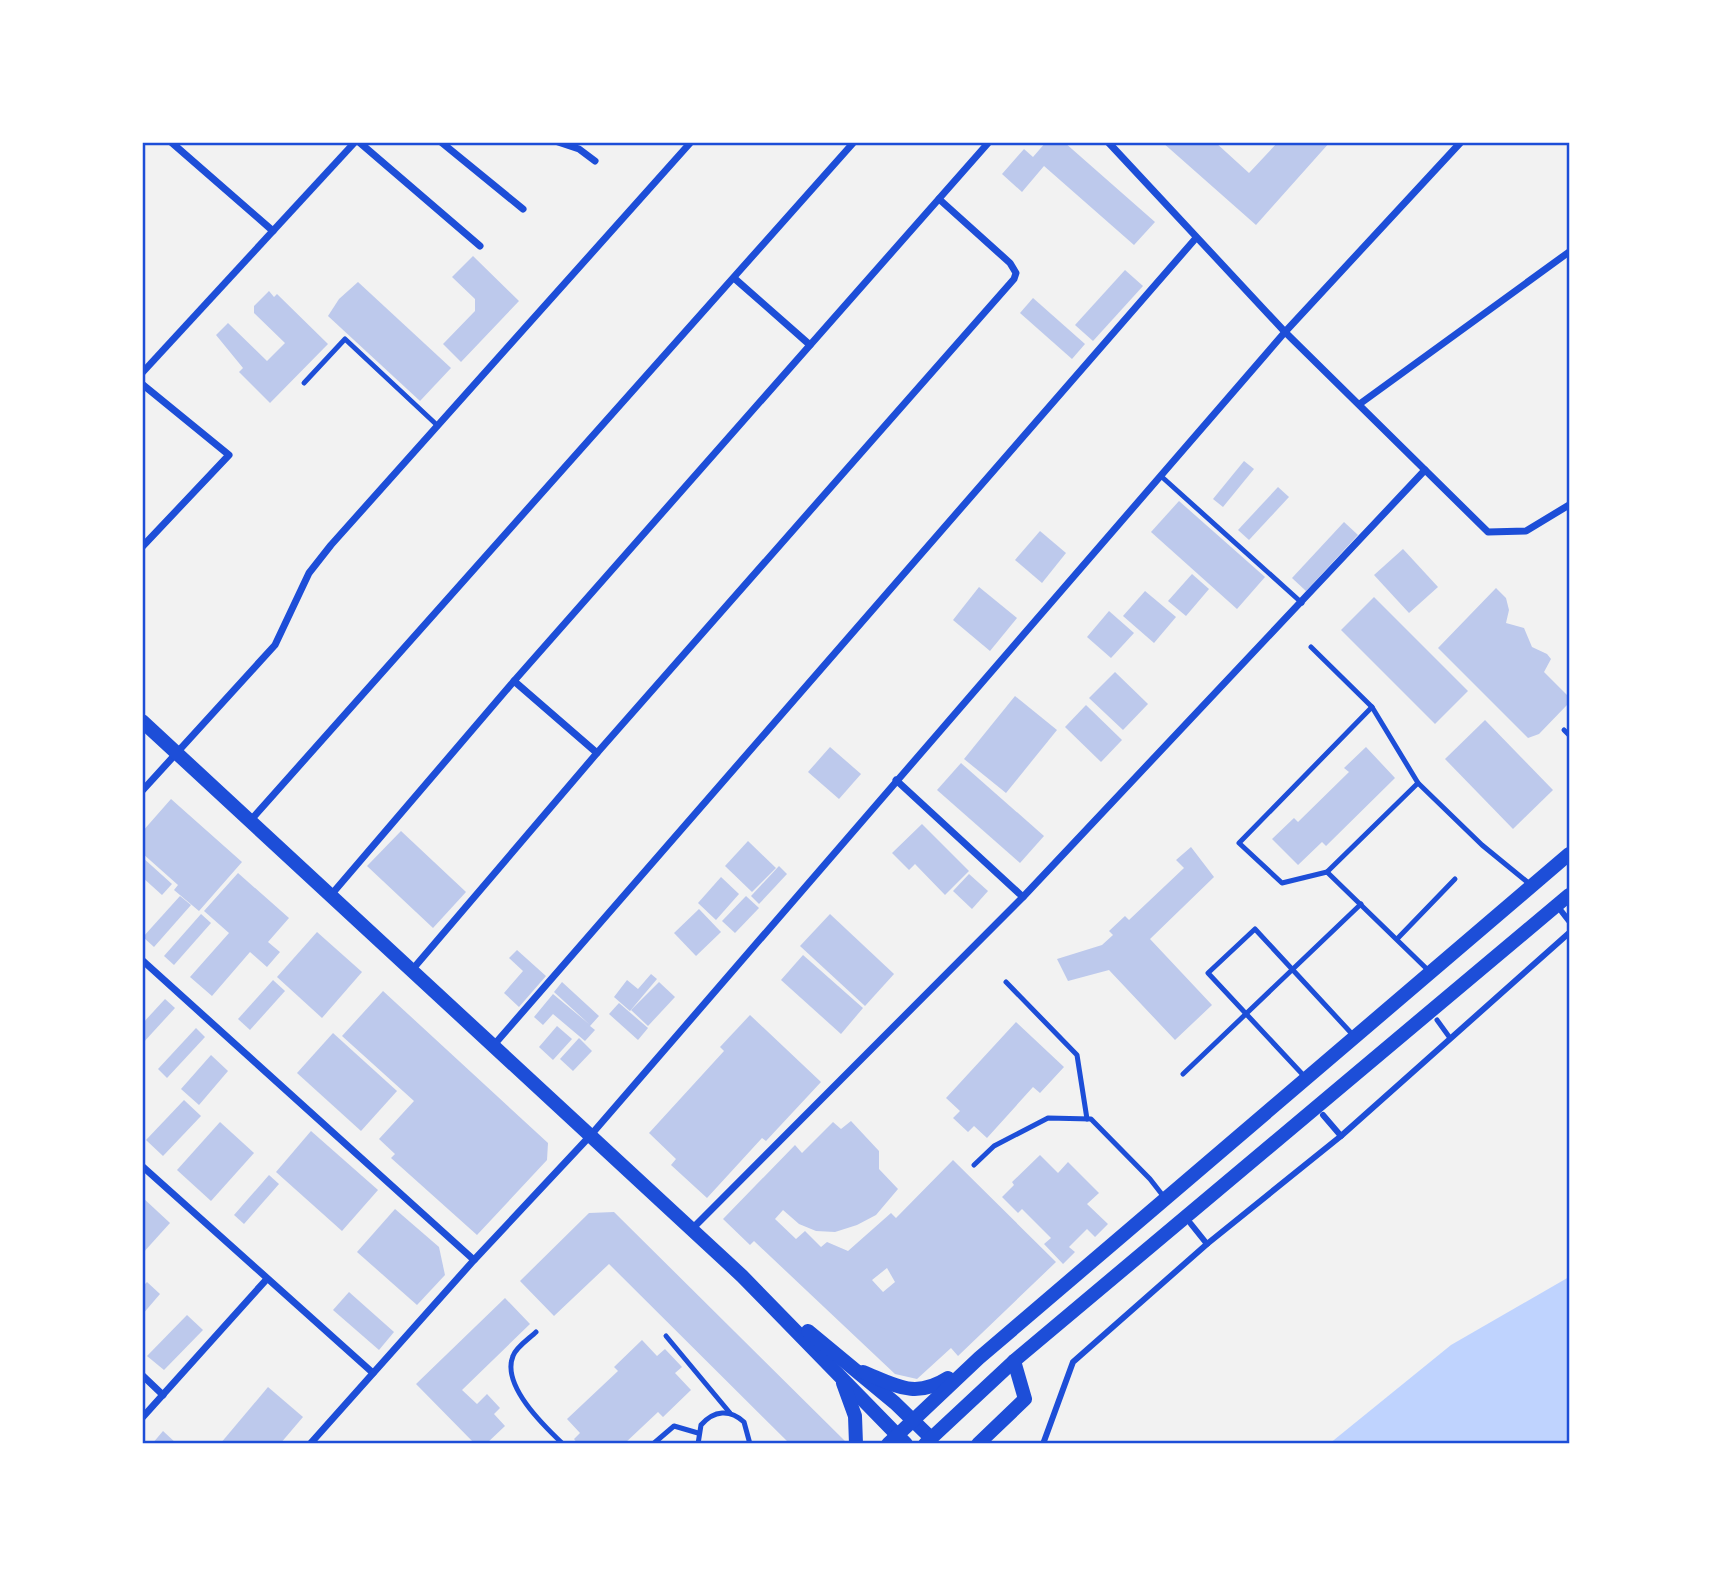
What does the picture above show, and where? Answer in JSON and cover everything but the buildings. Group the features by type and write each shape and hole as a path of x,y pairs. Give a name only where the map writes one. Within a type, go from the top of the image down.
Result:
{"main road":[{"path":"142,721 845,1371 913,1420 928,1441 1014,1361 1569,895"},
{"path":"845,1371 897,1441 913,1420 979,1357 1569,854"},
{"path":"845,1371 901,1387 930,1390 979,1357"},
{"path":"978,1444 1025,1399 1014,1361"},
{"path":"845,1371 855,1416 856,1444"}],"street":[{"path":"171,142 274,231"},
{"path":"142,373 357,142 480,246"},
{"path":"441,142 523,209"},
{"path":"558,142 579,149 595,161"},
{"path":"142,791 275,645 309,573 691,142"},
{"path":"249,822 854,142"},
{"path":"331,895 514,681 989,142"},
{"path":"1108,142 1285,332 1361,403 1488,532 1526,531 1569,505"},
{"path":"310,1444 590,1136 1285,332 1461,142"},
{"path":"412,970 597,753 1014,279 1016,273 1010,263 939,199"},
{"path":"492,1046 1196,238"},
{"path":"1361,403 1569,252"},
{"path":"734,278 810,345"},
{"path":"142,384 229,455 142,547"},
{"path":"692,1229 1023,897 1425,470"},
{"path":"514,681 597,753"},
{"path":"896,780 1023,897"},
{"path":"1562,912 1569,921"},
{"path":"1043,1444 1073,1362 1207,1244 1341,1136 1569,933"},
{"path":"142,960 474,1261"},
{"path":"1323,1115 1341,1136"},
{"path":"142,1166 266,1280 373,1373"},
{"path":"1191,1224 1207,1244"},
{"path":"142,1418 266,1280"},
{"path":"142,1375 163,1395"}],"lane":[{"path":"304,383 345,339 438,426"},
{"path":"1162,477 1302,603"},
{"path":"1311,647 1372,707 1418,783 1482,845 1531,885"},
{"path":"1372,707 1239,843 1282,883 1327,872 1418,783"},
{"path":"1564,730 1569,735"},
{"path":"1327,872 1431,972"},
{"path":"1398,938 1455,879"},
{"path":"1184,1073 1361,904"},
{"path":"1307,1079 1208,973 1255,929 1355,1037"},
{"path":"1006,982 1077,1055 1087,1119 1150,1179 1166,1200"},
{"path":"1437,1020 1450,1038"},
{"path":"974,1165 994,1146 1048,1118 1087,1119"},
{"path":"536,1332 513,1355 512,1369 517,1392 563,1444"},
{"path":"666,1336 730,1413 744,1422 750,1444"},
{"path":"698,1444 701,1425 714,1414 730,1413"},
{"path":"653,1444 674,1426 698,1433"}],"water":[{"path":"1569,1277 1569,1444 1329,1444 1451,1345"}]}
